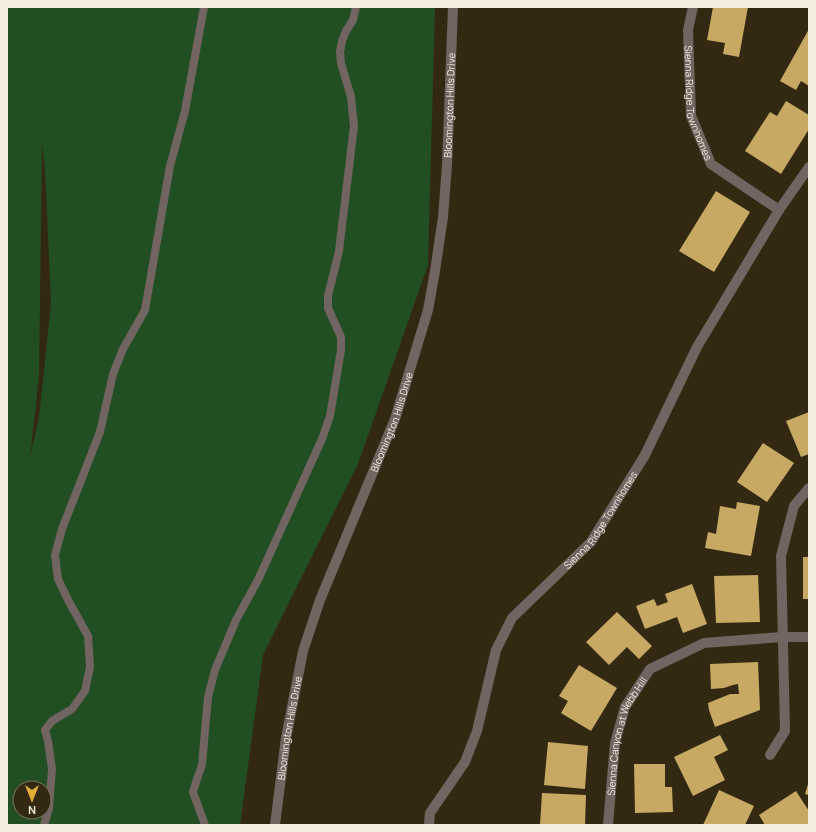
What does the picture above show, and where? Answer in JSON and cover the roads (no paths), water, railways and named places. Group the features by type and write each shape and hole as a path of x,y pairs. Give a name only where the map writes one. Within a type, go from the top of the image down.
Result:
{"street":[{"name":"Bloomington Hills Drive","path":"275,825 286,738 303,651 320,600 395,420 428,310 443,217 447,165 453,7"},
{"name":"Sienna Ridge Townhomes","path":"693,7 688,30 691,116 711,164 779,210"},
{"name":"Sienna Ridge Townhomes","path":"429,825 430,813 464,762 477,731 496,650 512,618 591,542 645,455 697,347 779,210 809,167"},
{"path":"770,755 785,731 780,556 794,506 809,488"},
{"name":"Sienna Canyon at Webb Hill","path":"608,825 615,743 625,707 650,669 704,643 782,637 809,637"}],"lane":[{"path":"44,825 49,808 52,769 45,730 52,720 72,709 85,691 90,667 88,636 58,579 55,555 62,530 100,432 113,374 123,349 145,310 170,166 185,110 204,7"},
{"path":"205,825 194,792 196,779 202,765 208,697 215,670 236,620 258,580 322,439 330,416 341,350 340,337 328,308 328,296 339,251 354,126 351,97 340,52 342,41 353,20 356,7"}]}
